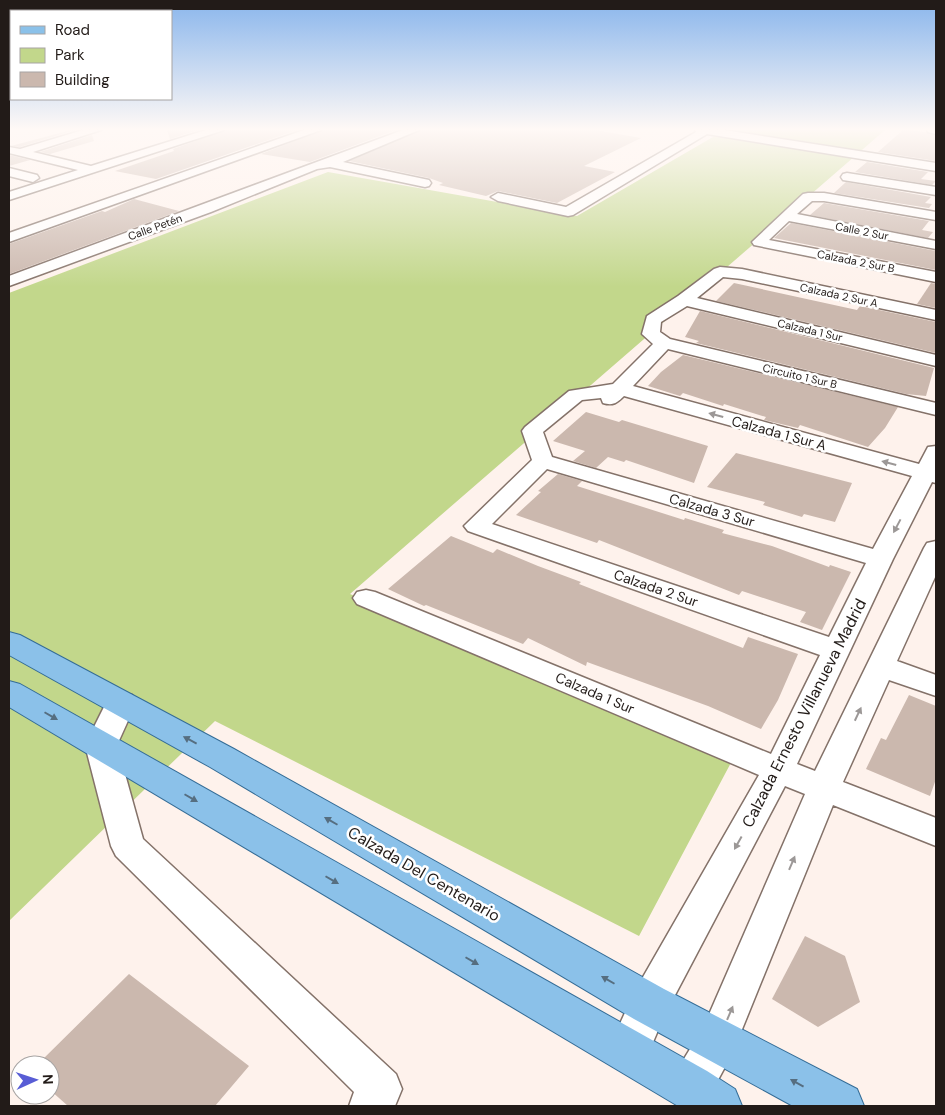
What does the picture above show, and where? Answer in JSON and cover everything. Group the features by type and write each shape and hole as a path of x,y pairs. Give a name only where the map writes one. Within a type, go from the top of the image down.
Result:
{"main road":[{"name":"Calzada Del Centenario","path":"9,642 222,758 650,1004 840,1106"},
{"path":"9,692 704,1096"}],"street":[{"path":"9,186 21,182"},
{"path":"9,196 54,182"},
{"path":"9,238 169,182"},
{"name":"Calle Petén","path":"9,281 206,209 274,182"},
{"path":"421,182 425,183"},
{"path":"498,197 568,212 618,182"},
{"path":"824,197 841,182"},
{"path":"879,182 936,191"},
{"path":"9,186 23,192"},
{"path":"140,192 159,197"},
{"path":"742,274 766,254 758,242 774,225 788,217 808,197 824,197 936,216"},
{"path":"187,204 206,209"},
{"name":"Calle 2 Sur","path":"788,217 936,245"},
{"name":"Calzada 2 Sur B","path":"766,254 936,277"},
{"name":"Calzada 2 Sur A","path":"664,343 651,334 653,320 684,300 720,272 742,274 936,316"},
{"name":"Calzada 1 Sur","path":"684,300 936,360"},
{"path":"614,395 664,343"},
{"name":"Circuito 1 Sur B","path":"664,343 936,409"},
{"name":"Calzada 1 Sur A","path":"543,461 532,431 576,395 614,395 930,476"},
{"name":"Calzada 2 Sur","path":"543,461 476,526 836,650"},
{"name":"Calzada 3 Sur","path":"543,461 880,560"},
{"name":"Calzada Ernesto Villanueva Madrid","path":"628,1052 650,1004 778,770 880,560 930,476"},
{"path":"704,1096 718,1040 824,787 880,666 932,567"},
{"name":"Calzada 1 Sur","path":"366,598 778,770 936,832"},
{"path":"880,666 936,686"},
{"path":"121,703 101,745 128,846 381,1090 370,1106"}],"green space":[{"path":"302,182 385,182 577,216 635,182 825,182 350,594 734,757 639,936 215,721 9,921 9,293"}],"building":[{"path":"440,182 596,182 557,203 498,191 486,196 439,185 443,183"},
{"path":"846,182 931,197 925,203 932,204 929,208 935,209 834,193"},
{"path":"914,182 935,182 932,185"},
{"path":"134,199 179,211 9,274 9,244 102,211 105,212"},
{"path":"824,203 929,221 922,230 933,232 928,238 810,215"},
{"path":"791,223 936,251 936,270 774,238"},
{"path":"734,283 857,310 860,306 936,322 936,353 716,301"},
{"path":"931,283 936,284 936,308 917,304"},
{"path":"700,311 934,368 926,396 906,394 696,343 699,341 685,337"},
{"path":"683,355 898,407 885,428 868,447 800,425 798,428 764,420 766,417 724,404 723,406 683,393 680,396 648,386 661,372"},
{"path":"586,412 619,422 622,420 708,446 694,483 626,460 624,462 608,457 596,468 573,461 585,451 553,441"},
{"path":"736,453 852,483 835,522 804,514 802,517 763,505 765,502 707,487"},
{"path":"558,474 582,481 577,486 684,520 685,518 724,530 722,533 772,546 829,567 830,565 851,572 822,630 800,622 806,612 742,591 739,595 599,540 597,543 516,515 541,492 538,491"},
{"path":"451,536 493,553 497,549 581,582 579,584 743,648 748,637 798,654 778,700 761,729 708,706 587,662 586,666 528,638 523,644 426,605 424,606 388,589"},
{"path":"909,695 936,706 936,779 930,796 866,769 881,738 886,740"},
{"path":"805,936 845,956 860,1002 818,1027 772,999"},
{"path":"129,974 249,1066 215,1106 68,1106 60,1099 60,1055 47,1055"}]}
